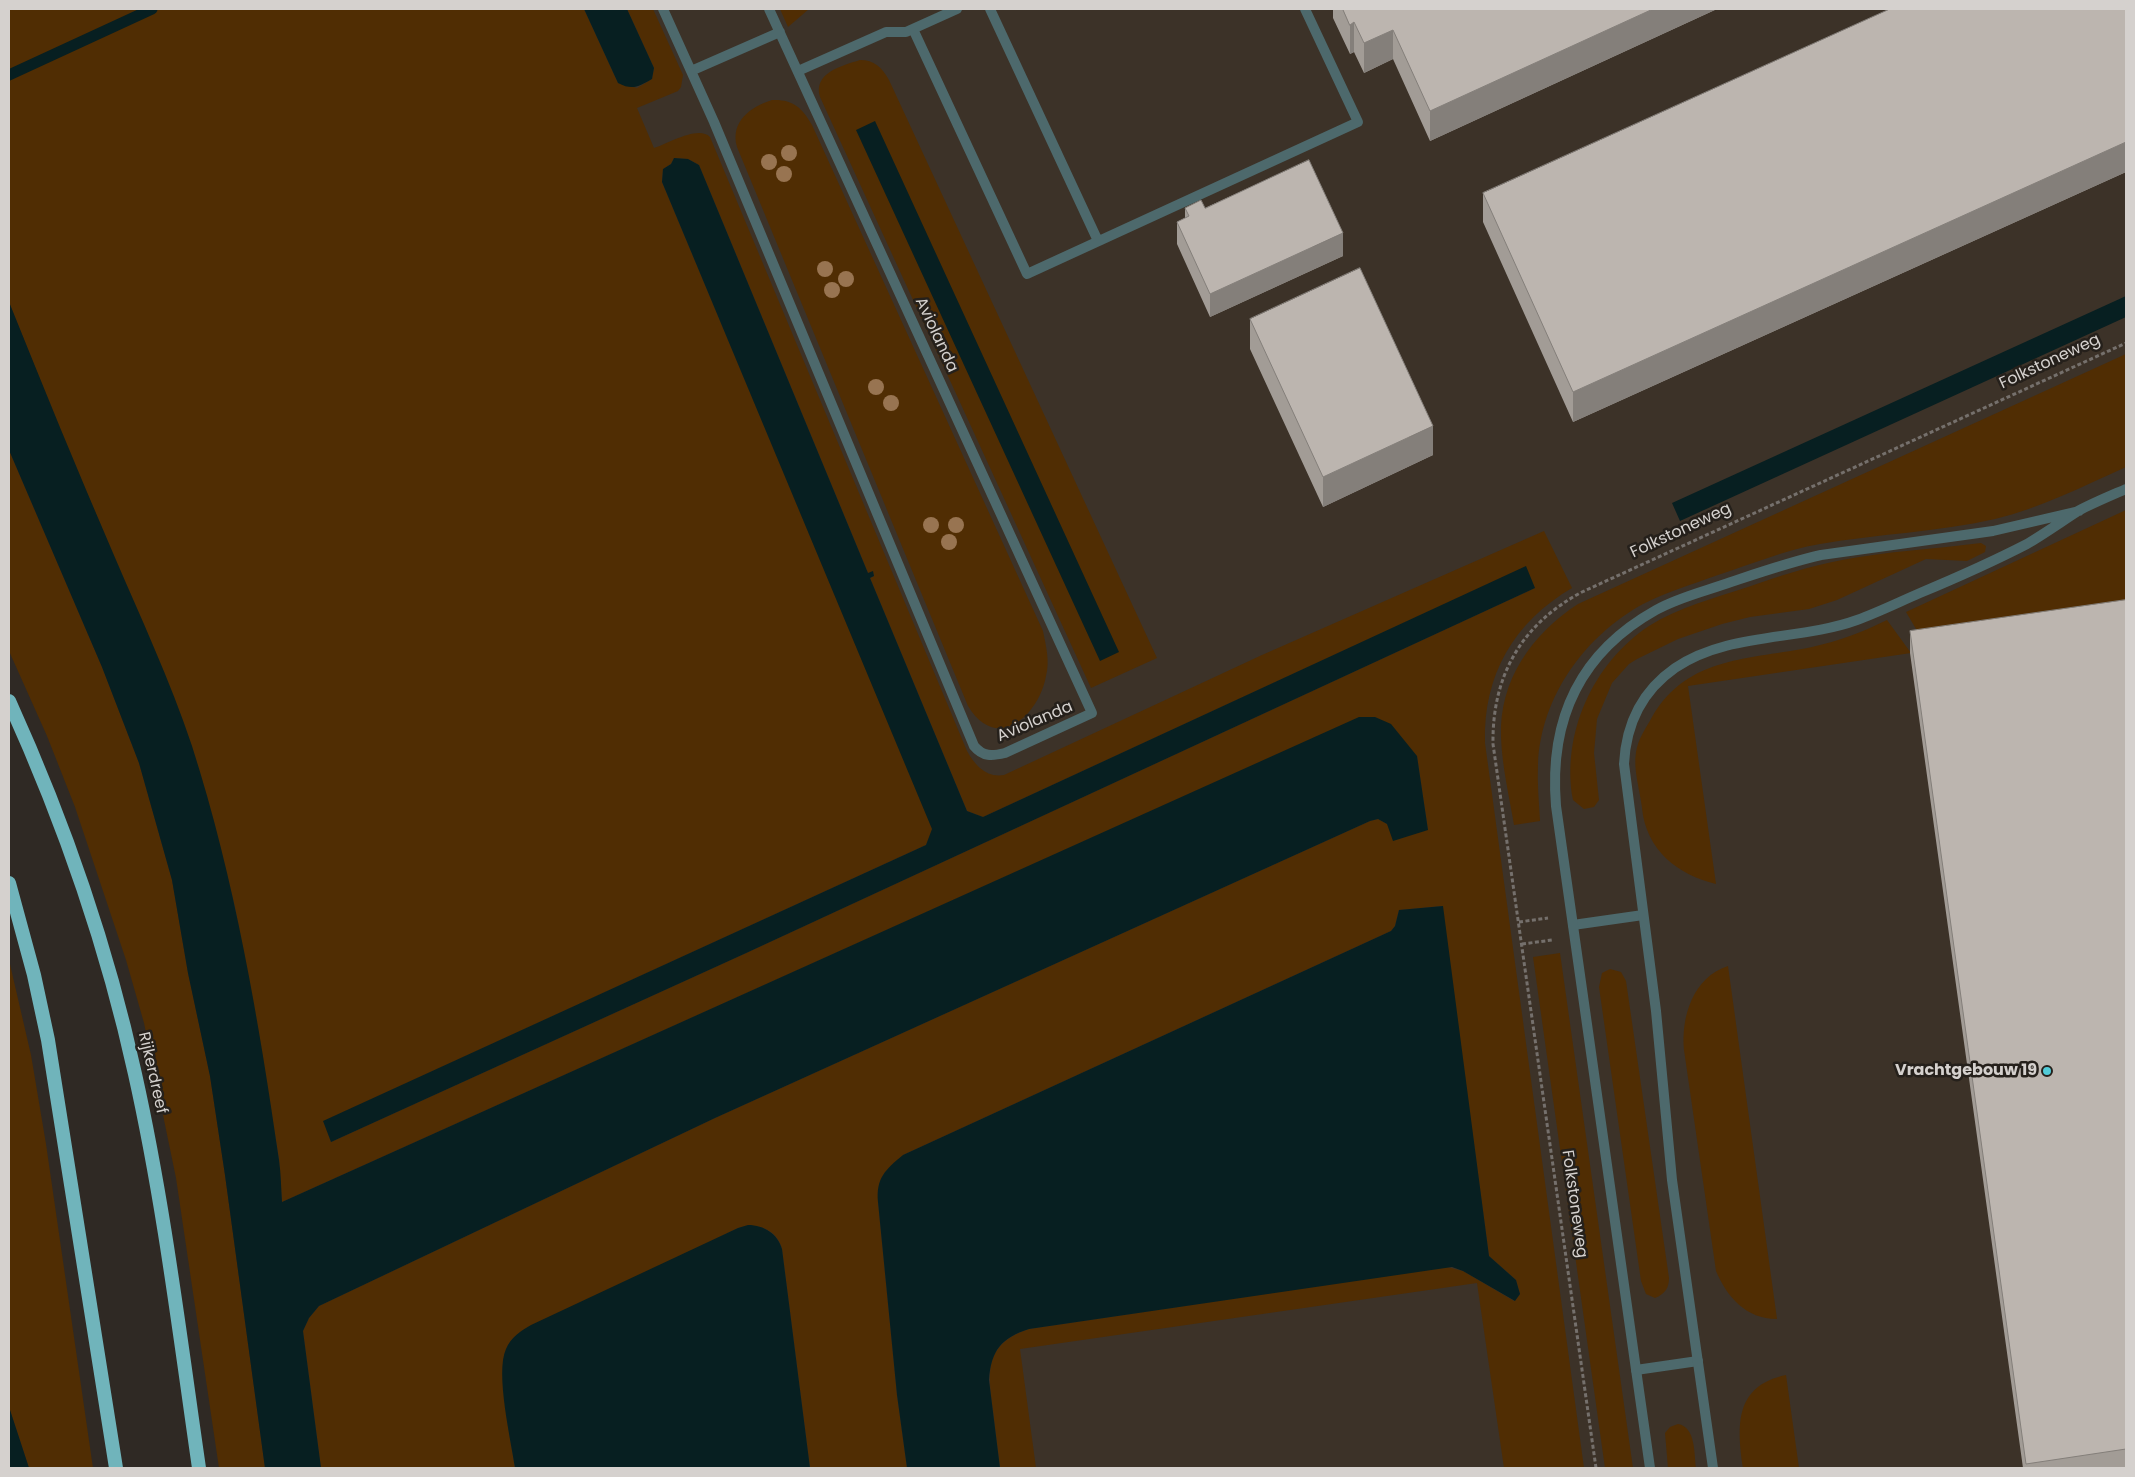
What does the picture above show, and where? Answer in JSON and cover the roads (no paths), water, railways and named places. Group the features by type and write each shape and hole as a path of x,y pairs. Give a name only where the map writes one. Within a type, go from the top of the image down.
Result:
{"highway":[{"name":"Rijkerdreef","path":"9,701 45,786 76,868 120,1012 152,1160 199,1468"},
{"path":"9,883 34,974 48,1040 116,1468"}],"street":[{"name":"Aviolanda","path":"663,9 714,122 974,746 984,754 1005,753 1092,713 769,9"},
{"path":"798,71 886,32 906,32 957,9"},
{"path":"990,9 1098,241"},
{"path":"913,29 1027,274 1358,122 1305,9"},
{"path":"691,71 780,32"},
{"path":"1713,1468 1672,1180 1656,1011 1628,808 1624,749 1633,718 1655,684 1686,661 1736,644 1825,630 1882,610 2004,555 2028,543 2079,511 2126,489"},
{"path":"1650,1468 1556,806 1556,749 1565,713 1575,691 1593,664 1618,636 1668,604 1797,561 1839,552 1993,531 2079,511"},
{"path":"1573,925 1643,915"},
{"path":"1636,1370 1698,1361"}],"water":[{"path":"584,9 627,9 654,68 652,79 632,87 618,83"},
{"path":"875,121 1119,652 1100,661 856,130"},
{"path":"674,158 688,159 699,165 868,573 873,571 874,576 870,578 967,811 983,817 1526,566 1535,588 744,954 331,1142 323,1121 926,845 932,829 662,182 663,169 671,164"},
{"path":"2126,296 2126,317 1680,521 1672,503"},
{"path":"9,302 86,491 164,673 192,746 221,848 244,951 280,1165 282,1202 1359,717 1375,717 1391,724 1417,756 1428,830 1393,841 1387,824 1378,819 1370,821 715,1118 319,1306 309,1318 303,1331 321,1468 265,1468 210,1076 188,973 172,880 139,763 102,667 9,450"},
{"path":"1443,906 1489,1256 1516,1280 1520,1294 1515,1301 1463,1271 1452,1267 1029,1329 1011,1337 999,1347 995,1353 990,1370 989,1380 1000,1468 907,1468 897,1395 878,1202 880,1181 891,1165 903,1155 1391,931 1395,926 1399,910"},
{"path":"748,1225 754,1225 770,1231 782,1249 810,1468 515,1468 505,1407 502,1374 506,1349 513,1338 531,1325"},
{"path":"9,1407 29,1468 9,1468"}],"waterway":[{"path":"9,75 152,9"}],"place":[{"name":"Vrachtgebouw 19","path":"2047,1071"}]}
